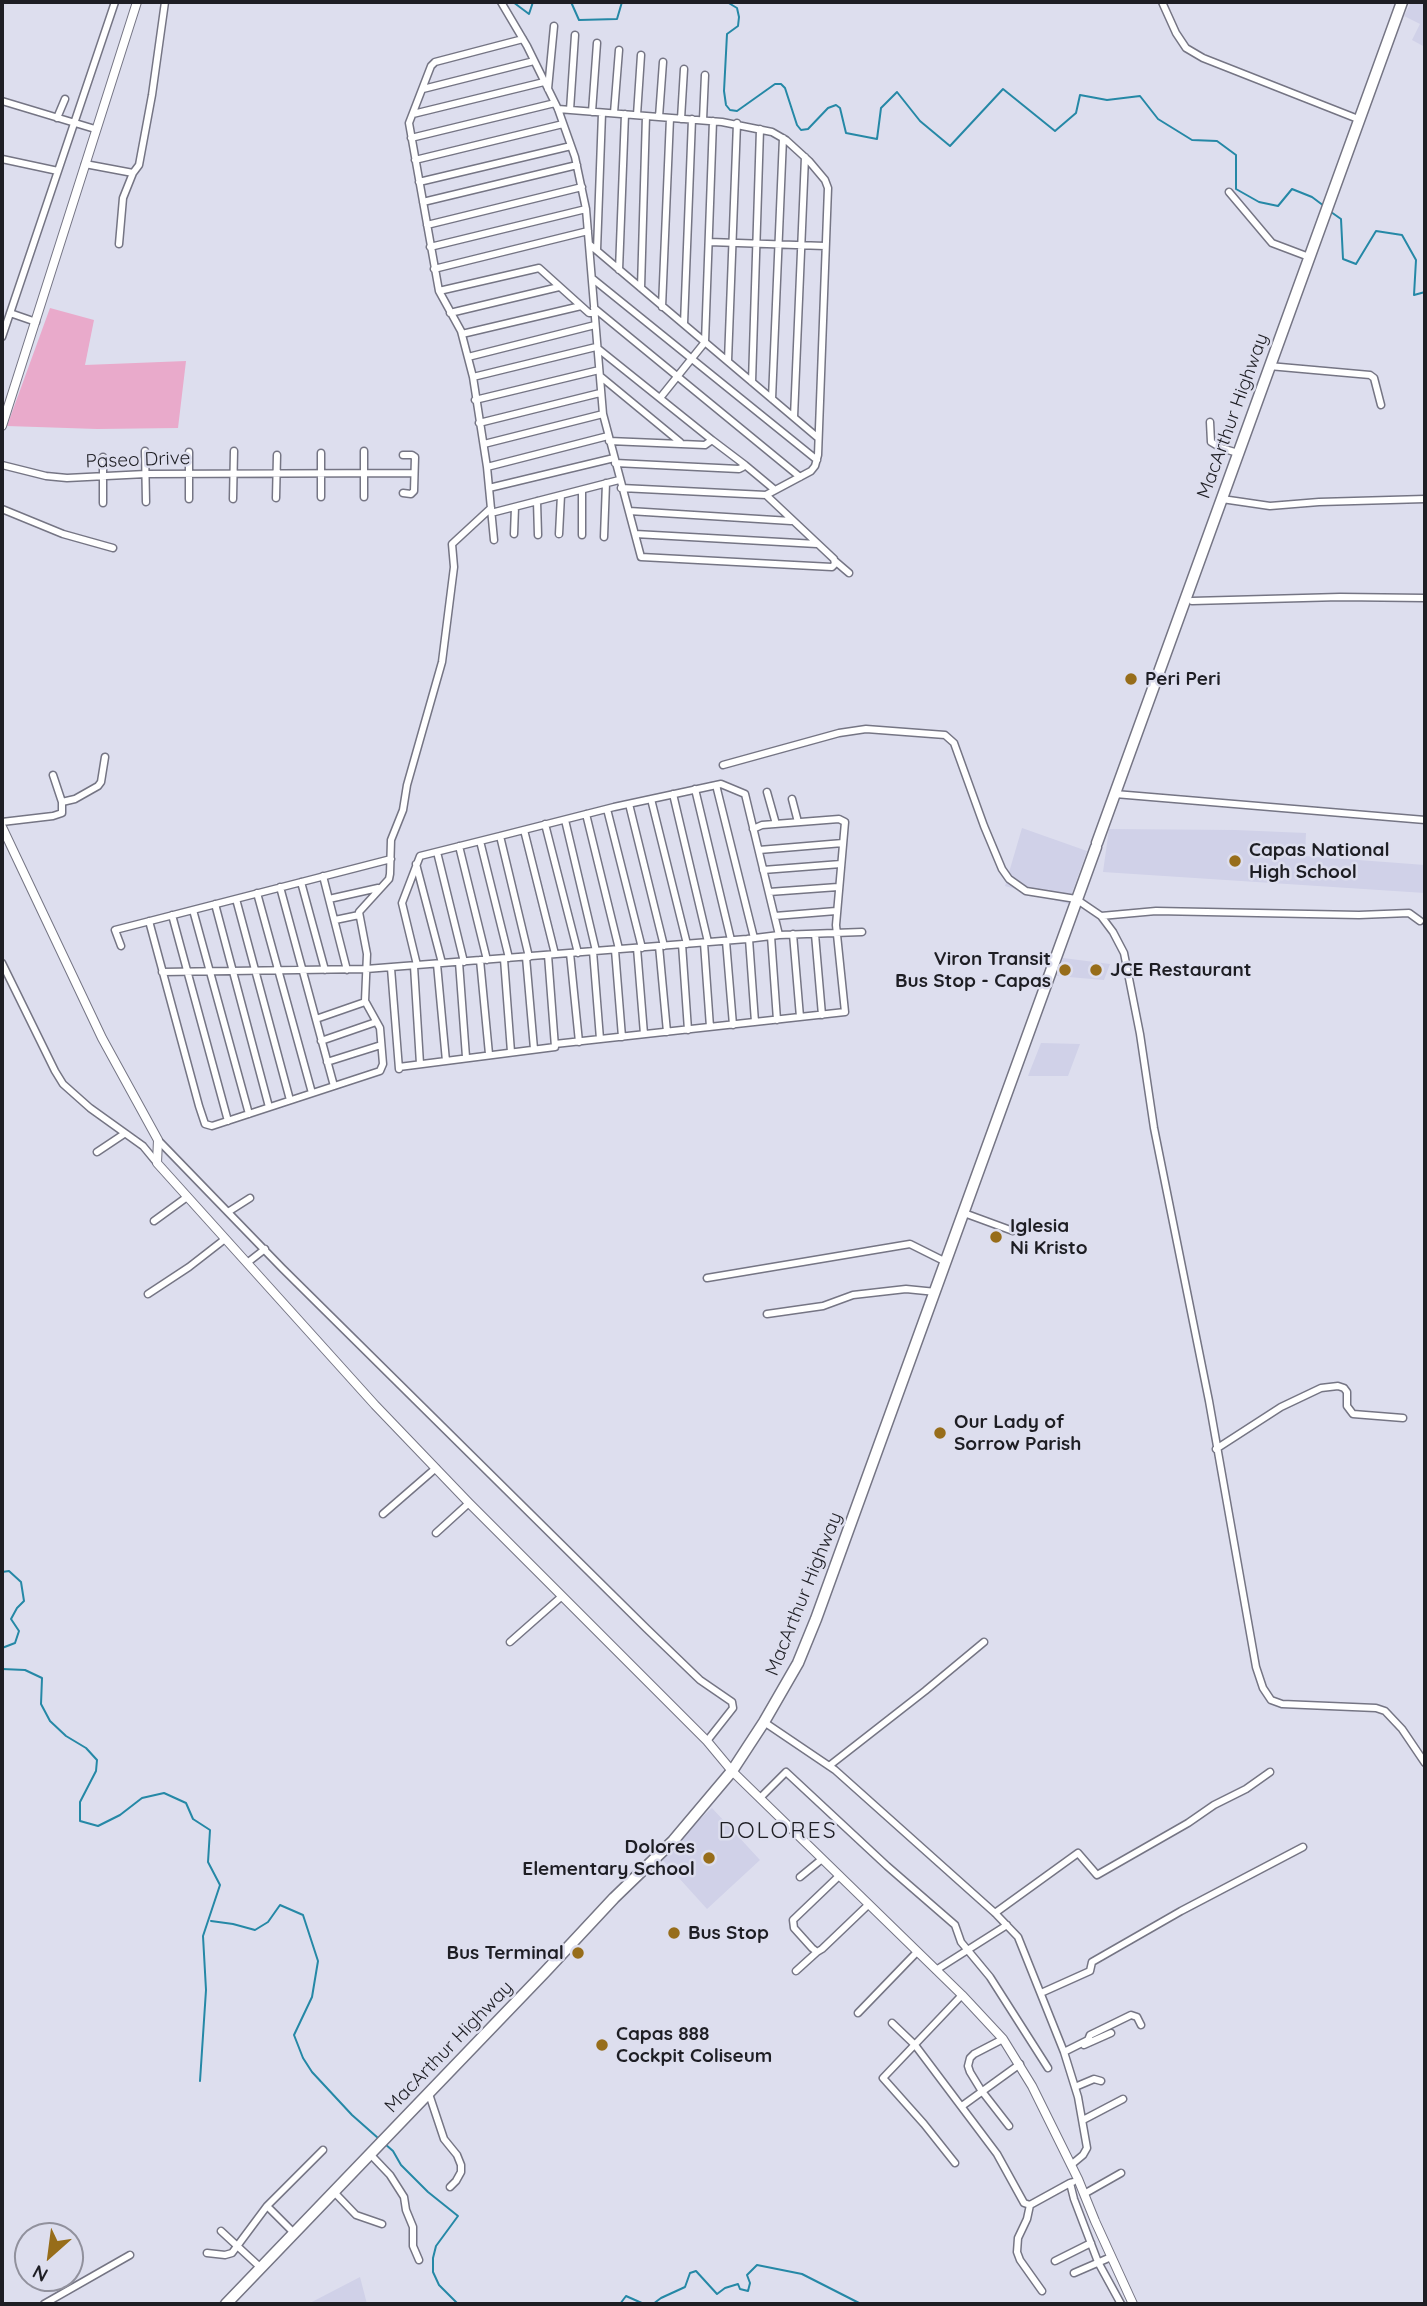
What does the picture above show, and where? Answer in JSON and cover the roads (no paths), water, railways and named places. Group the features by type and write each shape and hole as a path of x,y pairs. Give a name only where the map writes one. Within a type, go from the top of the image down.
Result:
{"highway":[{"name":"MacArthur Highway","path":"226,2304 614,1898 673,1841 732,1771 798,1663 936,1292 1402,2"},
{"path":"1170,644 1184,624 1214,543 1214,522"}],"street":[{"path":"2,337 114,2"},
{"path":"2,426 137,2"},
{"path":"119,244 123,198 139,165 165,2"},
{"path":"501,2 523,39 556,106 577,165 586,209 603,414 621,488 645,567"},
{"path":"1162,2 1186,48 1203,58 1358,119"},
{"path":"548,89 554,26"},
{"path":"570,110 575,35"},
{"path":"494,540 487,467 473,377 462,334 439,291 409,123 431,66 440,60 523,39"},
{"path":"592,112 597,43"},
{"path":"614,113 619,50"},
{"path":"637,115 641,55"},
{"path":"423,89 534,61"},
{"path":"659,117 663,62"},
{"path":"681,118 684,69"},
{"path":"703,120 705,75"},
{"path":"413,114 544,82"},
{"path":"57,118 65,99"},
{"path":"2,102 95,129"},
{"path":"411,138 556,106 570,110 713,121 760,129 783,138 820,172 828,188 817,460 811,471 766,495 621,488"},
{"path":"597,250 602,113"},
{"path":"619,270 625,114"},
{"path":"641,288 646,116"},
{"path":"662,307 670,118"},
{"path":"684,324 692,119"},
{"path":"660,398 705,342 713,121"},
{"path":"415,160 563,124"},
{"path":"728,362 737,124"},
{"path":"752,382 760,129"},
{"path":"772,399 783,138"},
{"path":"419,182 571,146"},
{"path":"794,417 805,157"},
{"path":"2,159 58,171"},
{"path":"85,164 133,173"},
{"path":"424,202 577,165"},
{"path":"427,225 582,187"},
{"path":"1229,192 1272,243 1308,257"},
{"path":"430,247 586,209"},
{"path":"434,269 588,232"},
{"path":"709,242 825,246"},
{"path":"589,244 817,438"},
{"path":"439,291 539,268 589,313 594,310"},
{"path":"593,279 817,460"},
{"path":"450,313 559,287"},
{"path":"462,334 581,306"},
{"path":"594,310 800,477"},
{"path":"9,313 36,322"},
{"path":"468,357 595,325"},
{"path":"473,377 596,347"},
{"path":"596,347 775,490"},
{"path":"1269,366 1370,375 1374,378 1381,405"},
{"path":"475,400 600,373"},
{"path":"600,373 682,444"},
{"path":"479,423 600,393"},
{"path":"484,444 603,414"},
{"path":"1210,422 1211,442 1238,453"},
{"path":"487,467 609,439 705,445 712,440"},
{"path":"145,451 146,502"},
{"path":"233,499 234,451"},
{"path":"364,451 364,497"},
{"path":"189,452 189,499"},
{"path":"321,453 321,497"},
{"path":"403,455 414,456 413,493 403,494"},
{"path":"276,456 276,498"},
{"path":"103,457 103,503"},
{"path":"489,488 614,460 740,469 745,465"},
{"name":"Paseo Drive","path":"2,465 54,477 414,473"},
{"path":"149,921 205,1124 212,1126 380,1071 383,1064 380,1028 365,1002 366,954 359,915 360,909 389,879 391,841 403,810 407,785 442,662 454,567 452,544 491,510 515,507 619,480"},
{"path":"604,537 606,483"},
{"path":"582,490 582,535"},
{"path":"559,534 561,495"},
{"path":"766,495 849,573"},
{"path":"1222,499 1270,506 1425,499"},
{"path":"537,501 538,535"},
{"path":"514,534 515,507"},
{"path":"2,509 63,534 113,548"},
{"path":"629,511 792,521"},
{"path":"635,534 817,544"},
{"path":"641,557 827,568 834,566 835,561"},
{"path":"1192,601 1425,598"},
{"path":"723,765 839,733 866,729 945,735 954,743 984,825 1002,869 1009,878 1026,891 1076,899 1101,916 1124,953 1154,1128 1209,1401 1256,1667 1266,1695 1275,1703 1282,1704 1376,1708 1385,1711 1402,1729 1425,1763"},
{"path":"62,802 75,799 98,786 105,757"},
{"path":"2,821 56,816 62,812 62,802 53,775"},
{"path":"716,785 752,939 755,1022"},
{"path":"420,1064 415,966 402,903 420,856 586,814 716,785 732,787 745,794 775,916 777,1020"},
{"path":"695,789 729,941 733,1025"},
{"path":"767,792 776,824"},
{"path":"673,794 706,942 710,1027"},
{"path":"1115,794 1425,820"},
{"path":"650,799 684,944 688,1030"},
{"path":"792,799 797,822"},
{"path":"629,804 662,946 667,1032"},
{"path":"607,809 640,948 644,1034"},
{"path":"586,814 617,950 622,1037"},
{"path":"565,820 595,951 600,1039"},
{"path":"391,968 399,1069 466,1057 555,1047 555,1044 845,1012 836,911 846,825 843,820 762,825 753,828"},
{"path":"545,824 574,953 579,1042"},
{"path":"2,827 102,1038 158,1140 647,1629 701,1680 732,1702 733,1708 707,1741"},
{"path":"524,830 552,955 555,1044"},
{"path":"500,836 527,957 534,1049"},
{"path":"480,841 506,958 511,1052"},
{"path":"759,850 843,843"},
{"path":"459,846 484,960 489,1054"},
{"path":"437,852 461,962 466,1057"},
{"path":"121,946 116,930 391,859"},
{"path":"416,864 439,964 446,1061"},
{"path":"763,870 841,864"},
{"path":"323,876 347,970"},
{"path":"301,882 324,970"},
{"path":"280,887 334,1086"},
{"path":"329,899 380,887"},
{"path":"769,892 838,887"},
{"path":"257,893 312,1093"},
{"path":"236,899 290,1100"},
{"path":"215,904 269,1107"},
{"path":"193,910 249,1114"},
{"path":"775,916 836,911"},
{"path":"1101,916 1156,911 1359,915 1409,913 1420,921"},
{"path":"172,915 228,1121"},
{"path":"335,920 359,915"},
{"path":"162,972 366,970 775,935 862,932"},
{"path":"793,934 800,1017"},
{"path":"815,934 822,1015"},
{"path":"2,963 59,1078 79,1099 143,1146 375,1405 469,1503 707,1741 732,1771 962,1995 1003,2039 1020,2064 1071,2165 1074,2181 1091,2243 1098,2262 1120,2302 1131,2300 1084,2194 1074,2181"},
{"path":"316,1019 365,1002"},
{"path":"321,1041 376,1022"},
{"path":"327,1062 382,1045"},
{"path":"97,1152 124,1133"},
{"path":"157,1163 158,1140"},
{"path":"154,1221 187,1197"},
{"path":"228,1212 250,1198"},
{"path":"964,1213 1013,1231"},
{"path":"148,1294 225,1239"},
{"path":"707,1278 910,1244 946,1262"},
{"path":"247,1263 265,1249"},
{"path":"767,1314 823,1306 853,1295 906,1289 936,1292"},
{"path":"1216,1449 1281,1407 1321,1388 1344,1388 1349,1411 1356,1415 1403,1418"},
{"path":"383,1514 436,1468"},
{"path":"436,1532 469,1503"},
{"path":"510,1642 561,1597"},
{"path":"829,1766 984,1642"},
{"path":"764,1722 829,1766 995,1913 1020,1941 1065,2053 1083,2120 1086,2152 1071,2165"},
{"path":"995,1913 1078,1853 1097,1875 1214,1805 1246,1789 1270,1772"},
{"path":"760,1798 782,1774 787,1773 955,1925 959,1939 990,1977 1048,2068"},
{"path":"1041,1993 1090,1971 1092,1962 1181,1911 1303,1847"},
{"path":"800,1877 822,1859"},
{"path":"817,1952 794,1928 793,1920 839,1876"},
{"path":"796,1971 868,1905"},
{"path":"936,1970 1007,1925"},
{"path":"858,2013 918,1952"},
{"path":"955,2163 883,2078 962,1995"},
{"path":"1065,2053 1088,2040 1090,2035 1131,2015 1137,2017 1141,2025"},
{"path":"892,2023 915,2045 1001,2159 1024,2203 1030,2205 1074,2181"},
{"path":"1065,2053 1111,2033"},
{"path":"1003,2039 970,2058 970,2072 1009,2126"},
{"path":"962,2106 1020,2064"},
{"path":"1075,2087 1094,2079 1101,2081"},
{"path":"429,2094 444,2139 457,2155 461,2165 461,2172 450,2187"},
{"path":"1083,2120 1123,2099"},
{"path":"206,2253 232,2253 267,2206 323,2150"},
{"path":"372,2153 404,2197 413,2227 413,2246 419,2260"},
{"path":"1084,2194 1121,2172"},
{"path":"334,2193 356,2215 382,2224"},
{"path":"1030,2205 1018,2238 1017,2252 1042,2291"},
{"path":"267,2206 295,2234"},
{"path":"221,2231 261,2269"},
{"path":"1055,2261 1091,2243"},
{"path":"44,2304 130,2255"},
{"path":"1074,2273 1111,2257"}],"waterway":[{"path":"513,2 529,14 533,2"},
{"path":"571,2 579,20 617,19 622,2"},
{"path":"710,2 727,2 737,8 739,17 738,26 727,34 724,91 726,105 730,110 737,111 775,84 781,84 801,130 808,129 828,108 836,105 840,108 846,133 877,139 881,108 897,92 920,121 950,146 1003,89 1055,131 1076,113 1080,95 1107,100 1140,96 1158,119 1192,140 1217,141 1236,155 1236,189 1259,202 1278,206 1292,189 1312,197 1324,206"},
{"path":"1331,212 1341,219 1343,259 1356,264 1376,231 1402,235 1416,260 1414,295 1425,292"},
{"path":"2,1572 9,1571 21,1582 24,1601 11,1619 19,1631 15,1643 2,1648"},
{"path":"2,1669 25,1670 42,1678 41,1704 50,1721 66,1736 86,1748 97,1760 96,1771 80,1802 80,1821 98,1826 120,1815 142,1798 164,1793 186,1803 193,1819 210,1830 208,1862 220,1885 203,1936 206,1990 200,2081"},
{"path":"211,1921 255,1930 268,1922 280,1905 303,1915 318,1961 312,1997 294,2035 312,2072 352,2115 378,2138"},
{"path":"385,2144 428,2192 458,2216 436,2246 433,2258 433,2272 439,2285 458,2304"},
{"path":"653,2304 685,2287 690,2273 696,2271 717,2294 738,2284 740,2289 748,2291 750,2283 747,2275 757,2265 802,2274 861,2304"},
{"path":"620,2304 626,2296 644,2304"}],"place":[{"name":"Peri Peri","path":"1131,679"},
{"name":"Capas National High School","path":"1235,861"},
{"name":"Viron Transit Bus Stop - Capas","path":"1065,970"},
{"name":"JCE Restaurant","path":"1096,970"},
{"name":"Iglesia Ni Kristo","path":"996,1237"},
{"name":"Our Lady of Sorrow Parish","path":"940,1433"},
{"name":"Dolores Elementary School","path":"709,1858"},
{"name":"Bus Stop","path":"674,1933"},
{"name":"Bus Terminal","path":"578,1953"},
{"name":"Capas 888 Cockpit Coliseum","path":"602,2045"}],"district":[{"name":"DOLORES","path":"778,1831"}]}
